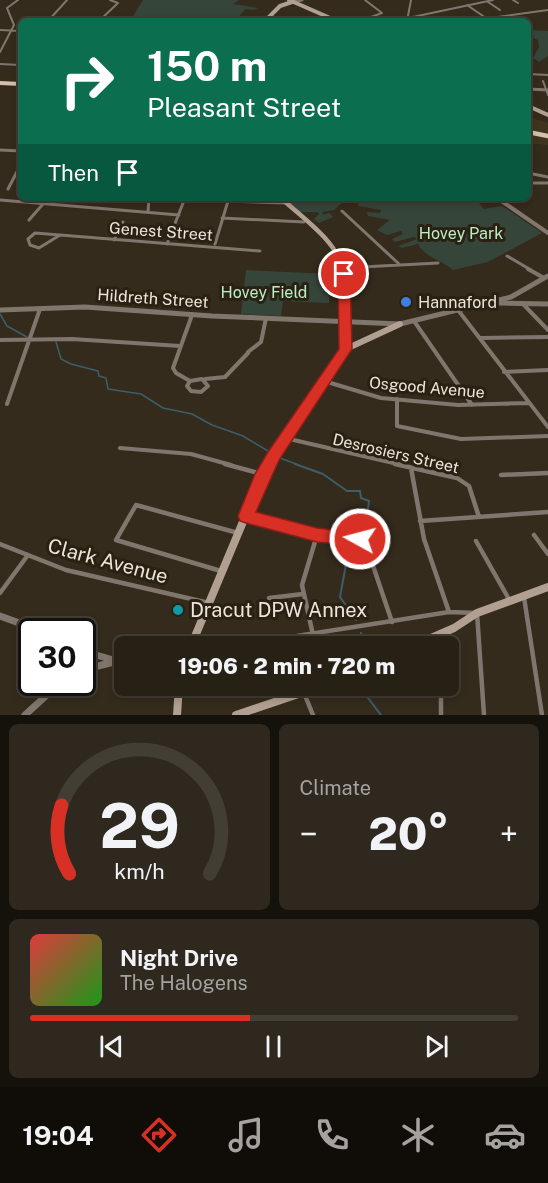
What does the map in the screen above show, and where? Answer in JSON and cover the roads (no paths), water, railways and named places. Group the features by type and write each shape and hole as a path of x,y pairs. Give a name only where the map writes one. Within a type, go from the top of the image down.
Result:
{"main road":[{"path":"280,6 282,0"},
{"path":"268,18 280,6 291,1 330,18"},
{"path":"0,83 18,84"},
{"path":"531,108 548,116"},
{"path":"531,133 548,136"},
{"path":"285,203 335,249 342,268 347,323 345,349"},
{"path":"195,636 263,474 285,438 345,349 400,324"},
{"path":"436,636 477,613 548,587"},
{"path":"177,715 178,696"},
{"path":"236,715 295,696"}],"street":[{"path":"0,52 14,26 7,11 18,0"},
{"path":"51,18 67,0"},
{"path":"102,18 116,6 116,1 110,0"},
{"path":"291,1 302,0"},
{"path":"365,0 382,13 368,18"},
{"path":"408,18 411,0"},
{"path":"412,18 493,0"},
{"path":"513,0 518,3"},
{"path":"487,1 500,10"},
{"path":"467,5 486,18"},
{"path":"525,8 532,12"},
{"path":"493,18 548,10"},
{"path":"0,30 18,31"},
{"path":"0,64 18,65"},
{"path":"531,74 548,75"},
{"path":"531,89 547,92 543,81"},
{"path":"0,151 18,151"},
{"path":"8,189 18,170"},
{"path":"531,174 548,177"},
{"path":"531,183 548,183"},
{"path":"0,200 179,215"},
{"path":"148,212 149,201"},
{"path":"167,244 184,201"},
{"path":"215,244 228,201 285,203"},
{"path":"500,201 548,233"},
{"path":"29,220 43,204"},
{"path":"342,211 399,265"},
{"path":"222,218 304,222"},
{"path":"114,240 123,222"},
{"name":"Genest Street","path":"60,235 39,248 28,242 30,236 35,233 60,235 114,240 260,251"},
{"path":"507,256 546,277"},
{"path":"342,268 438,263"},
{"name":"Hildreth Street","path":"0,310 85,307 192,315 400,324 511,297 546,277"},
{"path":"494,302 548,304"},
{"path":"523,304 548,330"},
{"path":"7,404 41,308"},
{"path":"458,310 547,425"},
{"path":"192,315 173,368 176,373 190,381 225,377 261,342 266,318"},
{"path":"414,321 472,405"},
{"path":"479,338 548,337"},
{"path":"0,340 102,340 180,346"},
{"path":"504,372 548,370"},
{"path":"190,381 188,388 200,392 208,386 204,379"},
{"name":"Osgood Avenue","path":"324,381 373,397 472,405 529,404"},
{"path":"398,399 397,426 460,439 548,436"},
{"name":"Desrosiers Street","path":"285,438 448,476 466,483 479,517"},
{"path":"120,448 191,454 263,474"},
{"path":"411,468 426,545 449,612"},
{"path":"501,475 548,473"},
{"path":"223,571 116,540 136,505 239,533"},
{"path":"420,521 548,512"},
{"path":"246,516 317,535 357,538 368,548 392,622"},
{"path":"313,635 303,594 303,581 317,535"},
{"path":"534,535 548,554"},
{"path":"476,541 510,602"},
{"name":"Clark Avenue","path":"0,544 87,576 210,603"},
{"path":"0,592 28,555"},
{"path":"269,598 303,594"},
{"path":"524,597 542,715"},
{"path":"306,636 449,612 477,613 484,715"},
{"path":"0,616 18,623"},
{"path":"96,656 114,662"},
{"path":"96,667 114,662"},
{"path":"25,715 46,696"},
{"path":"305,696 313,715"},
{"path":"441,696 441,715"}],"waterway":[{"path":"0,314 7,326 27,337"},
{"path":"56,342 61,359 98,371 99,376 106,378 108,389 141,394 163,408 192,414 212,425 243,436 273,454"},
{"path":"277,457 299,465"},
{"path":"295,464 323,474 347,491 360,491 361,498 369,501 367,518 358,537"},
{"path":"355,541 347,559 340,597 356,620"},
{"path":"367,696 381,715"}],"place":[{"name":"Hannaford","path":"406,302"},
{"name":"Dracut DPW Annex","path":"178,610"}],"park label":[{"name":"Hovey Park","path":"461,233"},
{"name":"Hovey Field","path":"264,292"}]}
